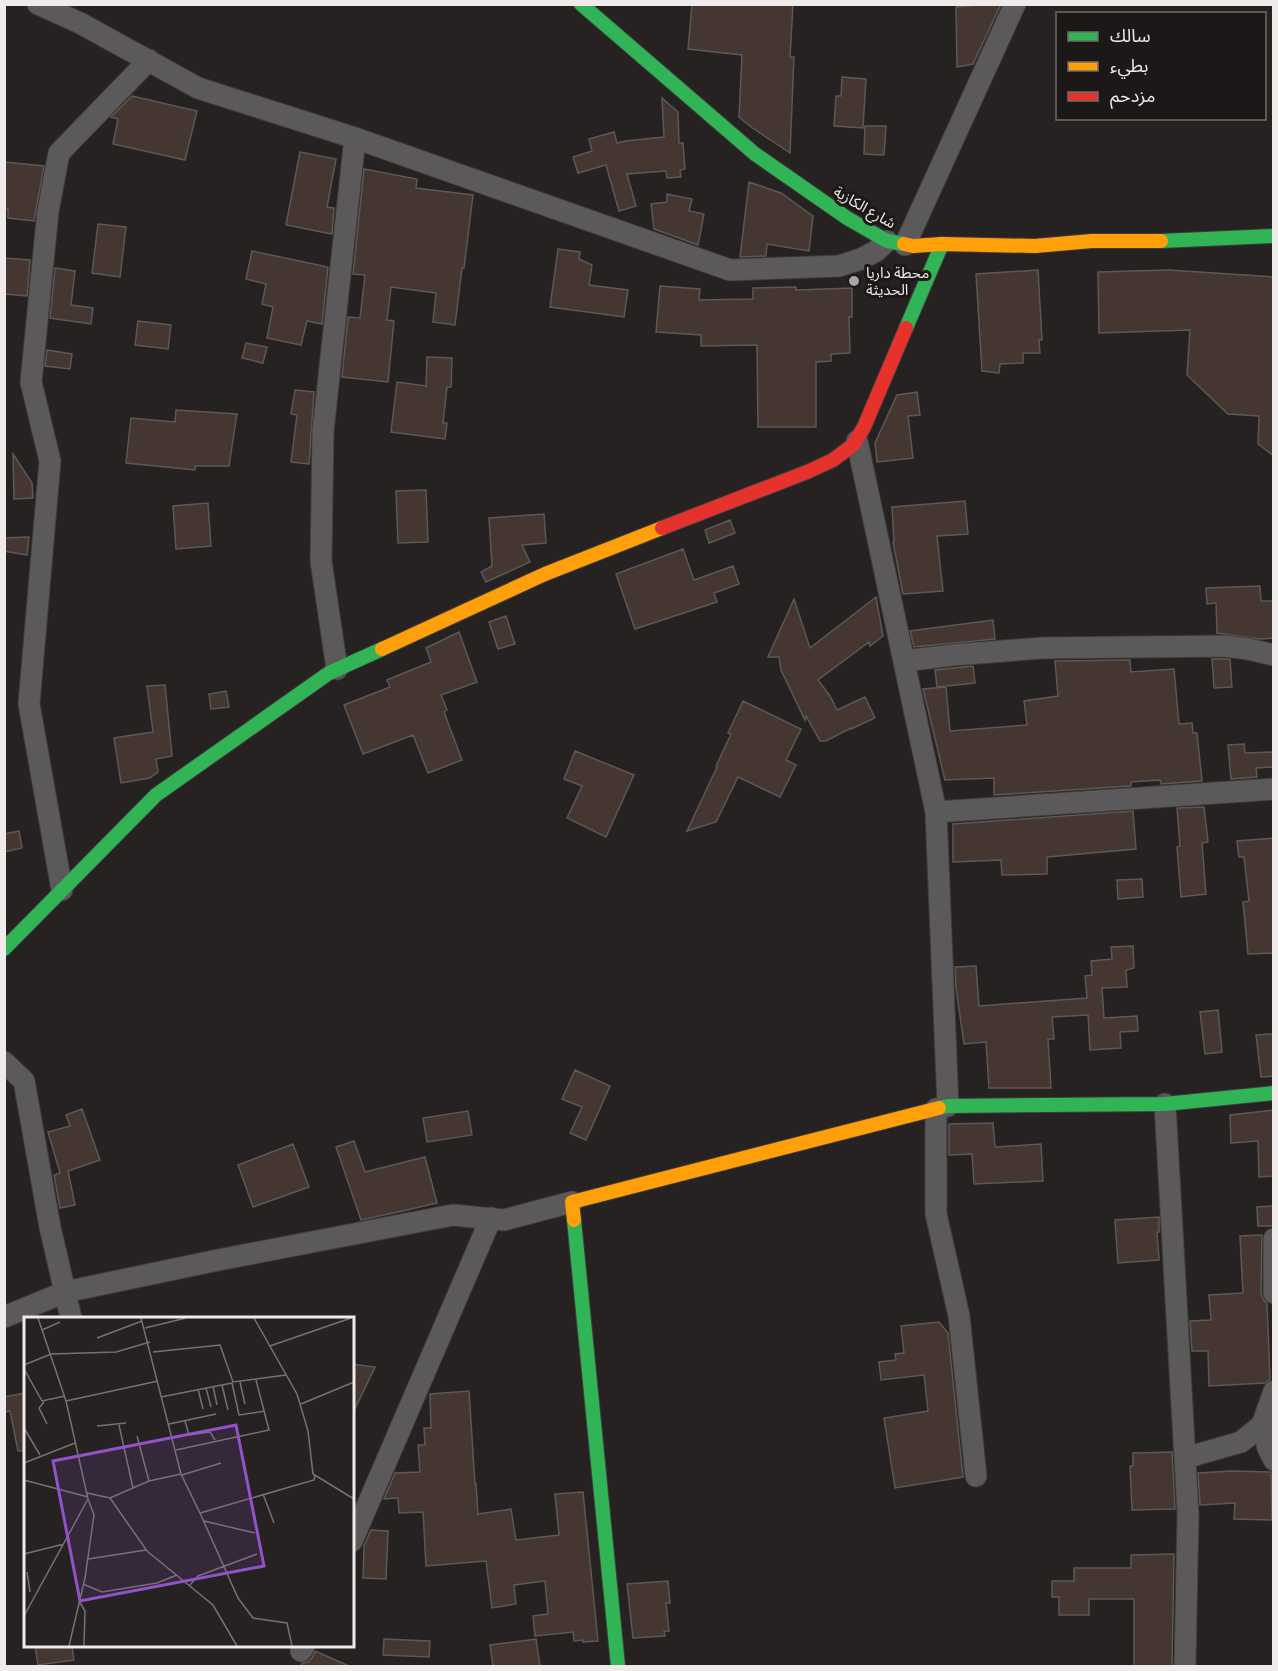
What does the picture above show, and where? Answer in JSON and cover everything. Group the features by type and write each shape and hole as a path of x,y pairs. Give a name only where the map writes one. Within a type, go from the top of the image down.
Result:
{"street":[{"path":"38,4 80,23 198,88 355,138 730,270 839,266 896,243 1015,4"},
{"name":"شارع الكازية","path":"581,4 755,154 848,218 896,243 913,246 942,244 1035,246 1092,241 1183,241 1274,236"},
{"path":"62,890 29,704 50,461 31,382 46,222 59,153 149,60"},
{"path":"337,669 321,561 323,431 355,138"},
{"path":"4,949 156,795 329,673 545,574 834,460 846,453 857,441 864,427 942,244"},
{"path":"857,441 936,812 942,1107 936,1214 959,1316 976,1476"},
{"path":"904,661 1042,648 1225,646 1274,655"},
{"path":"936,812 1274,789"},
{"path":"4,1062 24,1081 50,1227 71,1317"},
{"path":"4,1317 65,1292 218,1260 453,1215 504,1220 942,1107 1165,1104 1274,1093"},
{"path":"1165,1104 1188,1513 1185,1666"},
{"path":"572,1202 618,1666"},
{"path":"354,1536 491,1218"},
{"path":"1274,1239 1274,1293"},
{"path":"1185,1458 1241,1442 1262,1425 1274,1391"},
{"path":"1262,1425 1274,1460"}],"building":[{"path":"692,4 793,4 790,57 794,57 790,153 739,117 742,55 688,49"},
{"path":"1001,4 973,64 957,67 956,7"},
{"path":"842,77 866,79 863,128 834,126 836,96 841,96"},
{"path":"132,96 197,111 185,160 113,144 118,119 111,117"},
{"path":"662,98 678,112 679,143 683,143 685,169 680,170 681,177 667,178 666,171 627,174 636,206 619,211 606,165 578,173 573,157 592,151 589,139 614,132 617,143 664,137"},
{"path":"865,126 886,126 884,155 864,154"},
{"path":"300,152 336,159 327,207 334,208 332,234 286,225"},
{"path":"4,162 44,166 34,221 8,218 8,209 4,209"},
{"path":"364,169 417,179 416,188 473,195 455,325 433,322 436,293 391,287 387,320 394,321 388,382 342,377 348,317 360,318 365,275 353,274"},
{"path":"749,182 781,193 813,216 809,251 767,244 766,256 740,257"},
{"path":"667,194 692,199 689,211 704,214 698,245 654,229 651,204 667,202"},
{"path":"98,224 126,227 120,277 92,273"},
{"path":"558,249 580,252 579,259 592,265 589,285 628,290 624,317 550,307"},
{"path":"252,251 328,267 322,324 307,321 301,345 267,338 273,307 262,304 266,284 246,279"},
{"path":"4,258 30,260 27,296 4,294"},
{"path":"55,268 75,271 71,305 93,308 91,324 50,318"},
{"path":"1038,270 1042,340 1039,340 1040,353 1023,353 1023,363 1000,364 999,373 982,371 976,274"},
{"path":"1168,270 1274,277 1274,456 1258,444 1259,416 1228,414 1187,375 1190,330 1099,333 1098,272"},
{"path":"660,286 700,289 699,300 753,299 753,288 796,287 796,290 852,288 852,317 849,317 850,353 831,354 831,361 816,362 816,427 758,427 757,345 701,346 701,335 656,332"},
{"path":"138,321 171,325 168,349 135,345"},
{"path":"246,343 267,347 263,363 242,358"},
{"path":"47,350 72,354 70,369 45,366"},
{"path":"427,357 452,358 451,387 447,387 443,423 447,423 445,439 391,432 397,382 426,386"},
{"path":"295,390 314,392 309,464 291,462 297,415 291,414"},
{"path":"917,392 920,415 908,416 913,458 877,462 875,443 897,395"},
{"path":"176,410 237,414 229,466 195,466 195,470 126,463 131,418 175,422"},
{"path":"13,454 32,483 33,498 14,499"},
{"path":"426,490 428,542 398,543 396,491"},
{"path":"965,501 968,534 937,536 943,591 903,594 893,542 892,507"},
{"path":"208,503 211,546 176,549 173,506"},
{"path":"544,514 546,543 522,545 530,562 486,582 481,572 492,566 489,518"},
{"path":"730,520 735,533 709,543 705,530"},
{"path":"29,537 27,555 4,551 4,538"},
{"path":"683,549 694,580 733,566 739,584 714,593 717,602 635,629 616,574"},
{"path":"1260,586 1261,601 1274,601 1274,638 1260,639 1217,633 1216,603 1207,604 1206,588"},
{"path":"876,597 883,636 870,646 869,642 818,680 837,710 865,697 875,718 826,741 820,741 806,716 805,720 781,670 779,657 768,657 794,599 810,648"},
{"path":"506,616 515,644 498,649 489,622"},
{"path":"993,620 995,639 914,647 910,631"},
{"path":"459,632 477,682 441,695 447,710 444,712 462,760 428,773 413,735 363,754 344,705 390,687 387,680 431,662 426,648"},
{"path":"1212,659 1230,659 1232,687 1214,688"},
{"path":"1130,660 1131,672 1174,669 1179,724 1192,723 1193,733 1197,733 1202,781 1161,784 1160,780 1131,782 1131,786 994,795 994,778 945,780 923,689 946,687 950,731 1027,725 1024,701 1058,696 1055,661"},
{"path":"973,666 975,683 937,687 935,670"},
{"path":"165,685 172,756 156,759 158,772 150,778 121,783 114,738 153,732 147,686"},
{"path":"226,691 229,707 211,709 209,694"},
{"path":"743,701 801,729 786,760 796,765 780,797 738,777 716,822 687,831 717,767 731,734 728,733"},
{"path":"1244,744 1245,753 1274,752 1274,767 1256,768 1257,777 1231,779 1228,745"},
{"path":"575,751 634,775 606,837 567,818 582,786 564,779"},
{"path":"1204,807 1208,842 1202,843 1206,894 1181,897 1177,808"},
{"path":"1133,811 1136,849 1047,857 1047,874 1002,875 1001,860 953,862 953,824"},
{"path":"19,831 22,848 4,852 4,834"},
{"path":"1274,838 1274,953 1248,954 1243,902 1249,901 1244,857 1239,857 1237,841"},
{"path":"1142,879 1143,897 1118,899 1117,880"},
{"path":"1133,946 1134,968 1126,970 1127,987 1102,988 1104,1018 1137,1016 1138,1031 1120,1032 1121,1048 1090,1050 1088,1015 1052,1017 1054,1039 1048,1039 1051,1088 989,1088 986,1042 964,1044 955,967 976,966 979,1006 1087,998 1085,976 1092,975 1091,961 1112,959 1111,947"},
{"path":"1218,1010 1222,1052 1205,1054 1200,1012"},
{"path":"1274,1034 1274,1076 1261,1077 1256,1035"},
{"path":"575,1070 610,1086 586,1140 570,1133 582,1107 562,1099"},
{"path":"82,1109 100,1160 68,1171 75,1205 60,1208 54,1175 60,1173 48,1132 70,1126 66,1115"},
{"path":"1274,1110 1274,1176 1259,1177 1258,1141 1231,1143 1230,1115"},
{"path":"468,1111 472,1135 427,1142 423,1118"},
{"path":"993,1123 995,1147 1041,1144 1043,1181 974,1184 972,1154 949,1155 949,1124"},
{"path":"354,1141 365,1172 425,1157 437,1203 361,1220 336,1147"},
{"path":"293,1144 309,1187 253,1207 238,1165"},
{"path":"1274,1206 1274,1226 1258,1226 1257,1207"},
{"path":"1159,1217 1159,1232 1157,1232 1159,1260 1118,1263 1115,1220"},
{"path":"1262,1235 1261,1293 1267,1304 1270,1379 1265,1383 1209,1386 1208,1351 1192,1351 1190,1321 1211,1320 1209,1295 1243,1293 1240,1236"},
{"path":"939,1322 948,1333 963,1477 895,1488 884,1418 928,1411 924,1375 881,1380 879,1362 896,1360 895,1354 904,1353 901,1326"},
{"path":"354,1364 375,1367 354,1411"},
{"path":"469,1391 478,1514 511,1509 516,1540 559,1535 555,1494 583,1492 598,1641 574,1641 573,1632 535,1636 533,1616 548,1614 545,1581 514,1585 516,1604 492,1608 486,1561 426,1566 423,1512 399,1513 398,1498 384,1499 395,1473 420,1472 418,1445 425,1445 424,1428 431,1428 430,1394"},
{"path":"24,1393 24,1450 18,1451 10,1411 4,1412 4,1397"},
{"path":"1172,1452 1175,1509 1132,1510 1130,1466 1133,1466 1133,1453"},
{"path":"1271,1472 1272,1520 1234,1519 1235,1503 1200,1505 1198,1473"},
{"path":"371,1530 388,1531 386,1579 363,1578 364,1546"},
{"path":"1174,1554 1172,1666 1134,1666 1134,1599 1089,1599 1089,1615 1059,1615 1059,1597 1052,1597 1052,1581 1074,1581 1074,1568 1131,1568 1131,1555"},
{"path":"668,1581 670,1603 666,1603 669,1631 664,1631 665,1636 633,1638 627,1584"},
{"path":"384,1639 430,1641 429,1657 383,1655"},
{"path":"536,1639 540,1666 493,1666 490,1645"},
{"path":"35,1647 72,1647 74,1660 38,1665"},
{"path":"315,1651 349,1666 301,1666 302,1663 312,1658"}],"traffic: fast":[{"path":"581,4 755,154 847,218 887,241 904,244"},
{"path":"1161,241 1274,236"},
{"path":"906,328 942,244"},
{"path":"4,949 156,795 329,673 382,649"},
{"path":"939,1108 948,1106 1165,1104 1274,1093"},
{"path":"574,1220 618,1666"}],"traffic: slow":[{"path":"904,244 913,246 942,244 1035,246 1092,241 1161,241"},
{"path":"382,649 545,574 662,528"},
{"path":"574,1220 572,1202 939,1108"}],"traffic: jam":[{"path":"662,528 807,472 833,460 853,445 864,427 906,328"}],"place":[{"name":"محطة داريا الحديثة","path":"854,281"}]}
